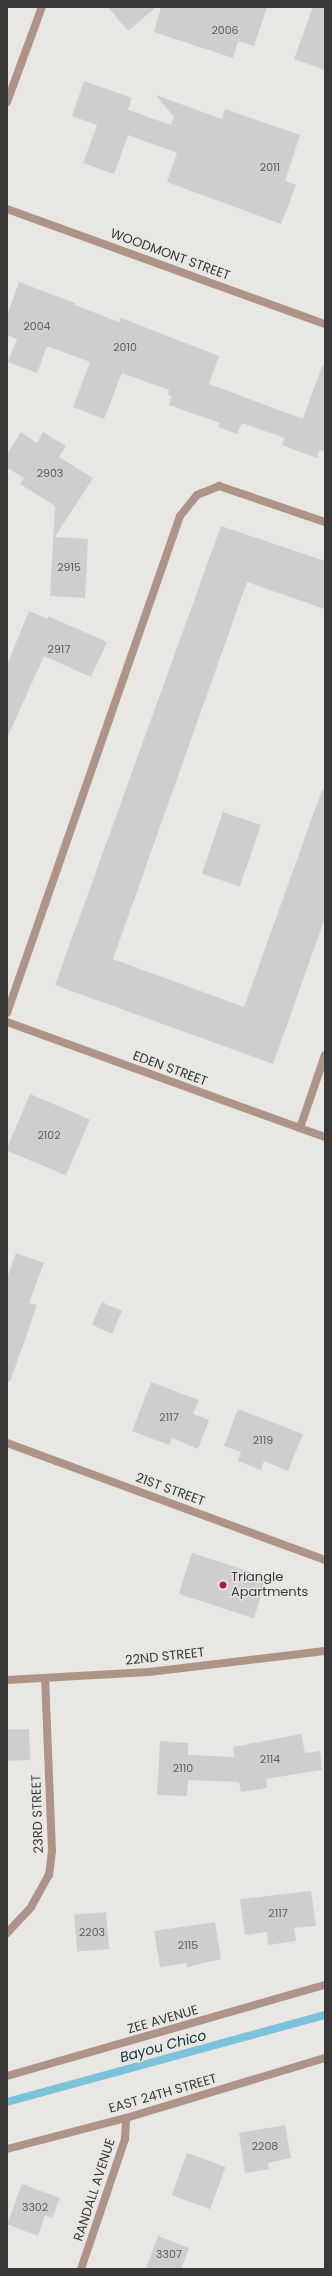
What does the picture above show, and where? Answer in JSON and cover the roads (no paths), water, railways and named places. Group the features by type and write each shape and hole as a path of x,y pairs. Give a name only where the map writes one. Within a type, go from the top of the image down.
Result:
{"street":[{"path":"7,102 42,7"},
{"name":"WOODMONT STREET","path":"7,209 325,324"},
{"path":"7,1013 180,516 197,495 218,486 325,522"},
{"name":"EDEN STREET","path":"7,1022 325,1137"},
{"path":"300,1128 325,1055"},
{"name":"21ST STREET","path":"7,1443 325,1560"},
{"name":"22ND STREET","path":"7,1680 44,1680 149,1672 325,1651"},
{"name":"23RD STREET","path":"7,1933 31,1907 49,1875 52,1851 44,1680"},
{"name":"ZEE AVENUE","path":"7,2076 325,1985"},
{"name":"EAST 24TH STREET","path":"7,2149 126,2118 325,2058"},
{"name":"RANDALL AVENUE","path":"81,2269 125,2139 126,2118"}],"waterway":[{"name":"Bayou Chico","path":"7,2102 325,2015"}],"place":[{"name":"Triangle Apartments","path":"223,1585"}]}
